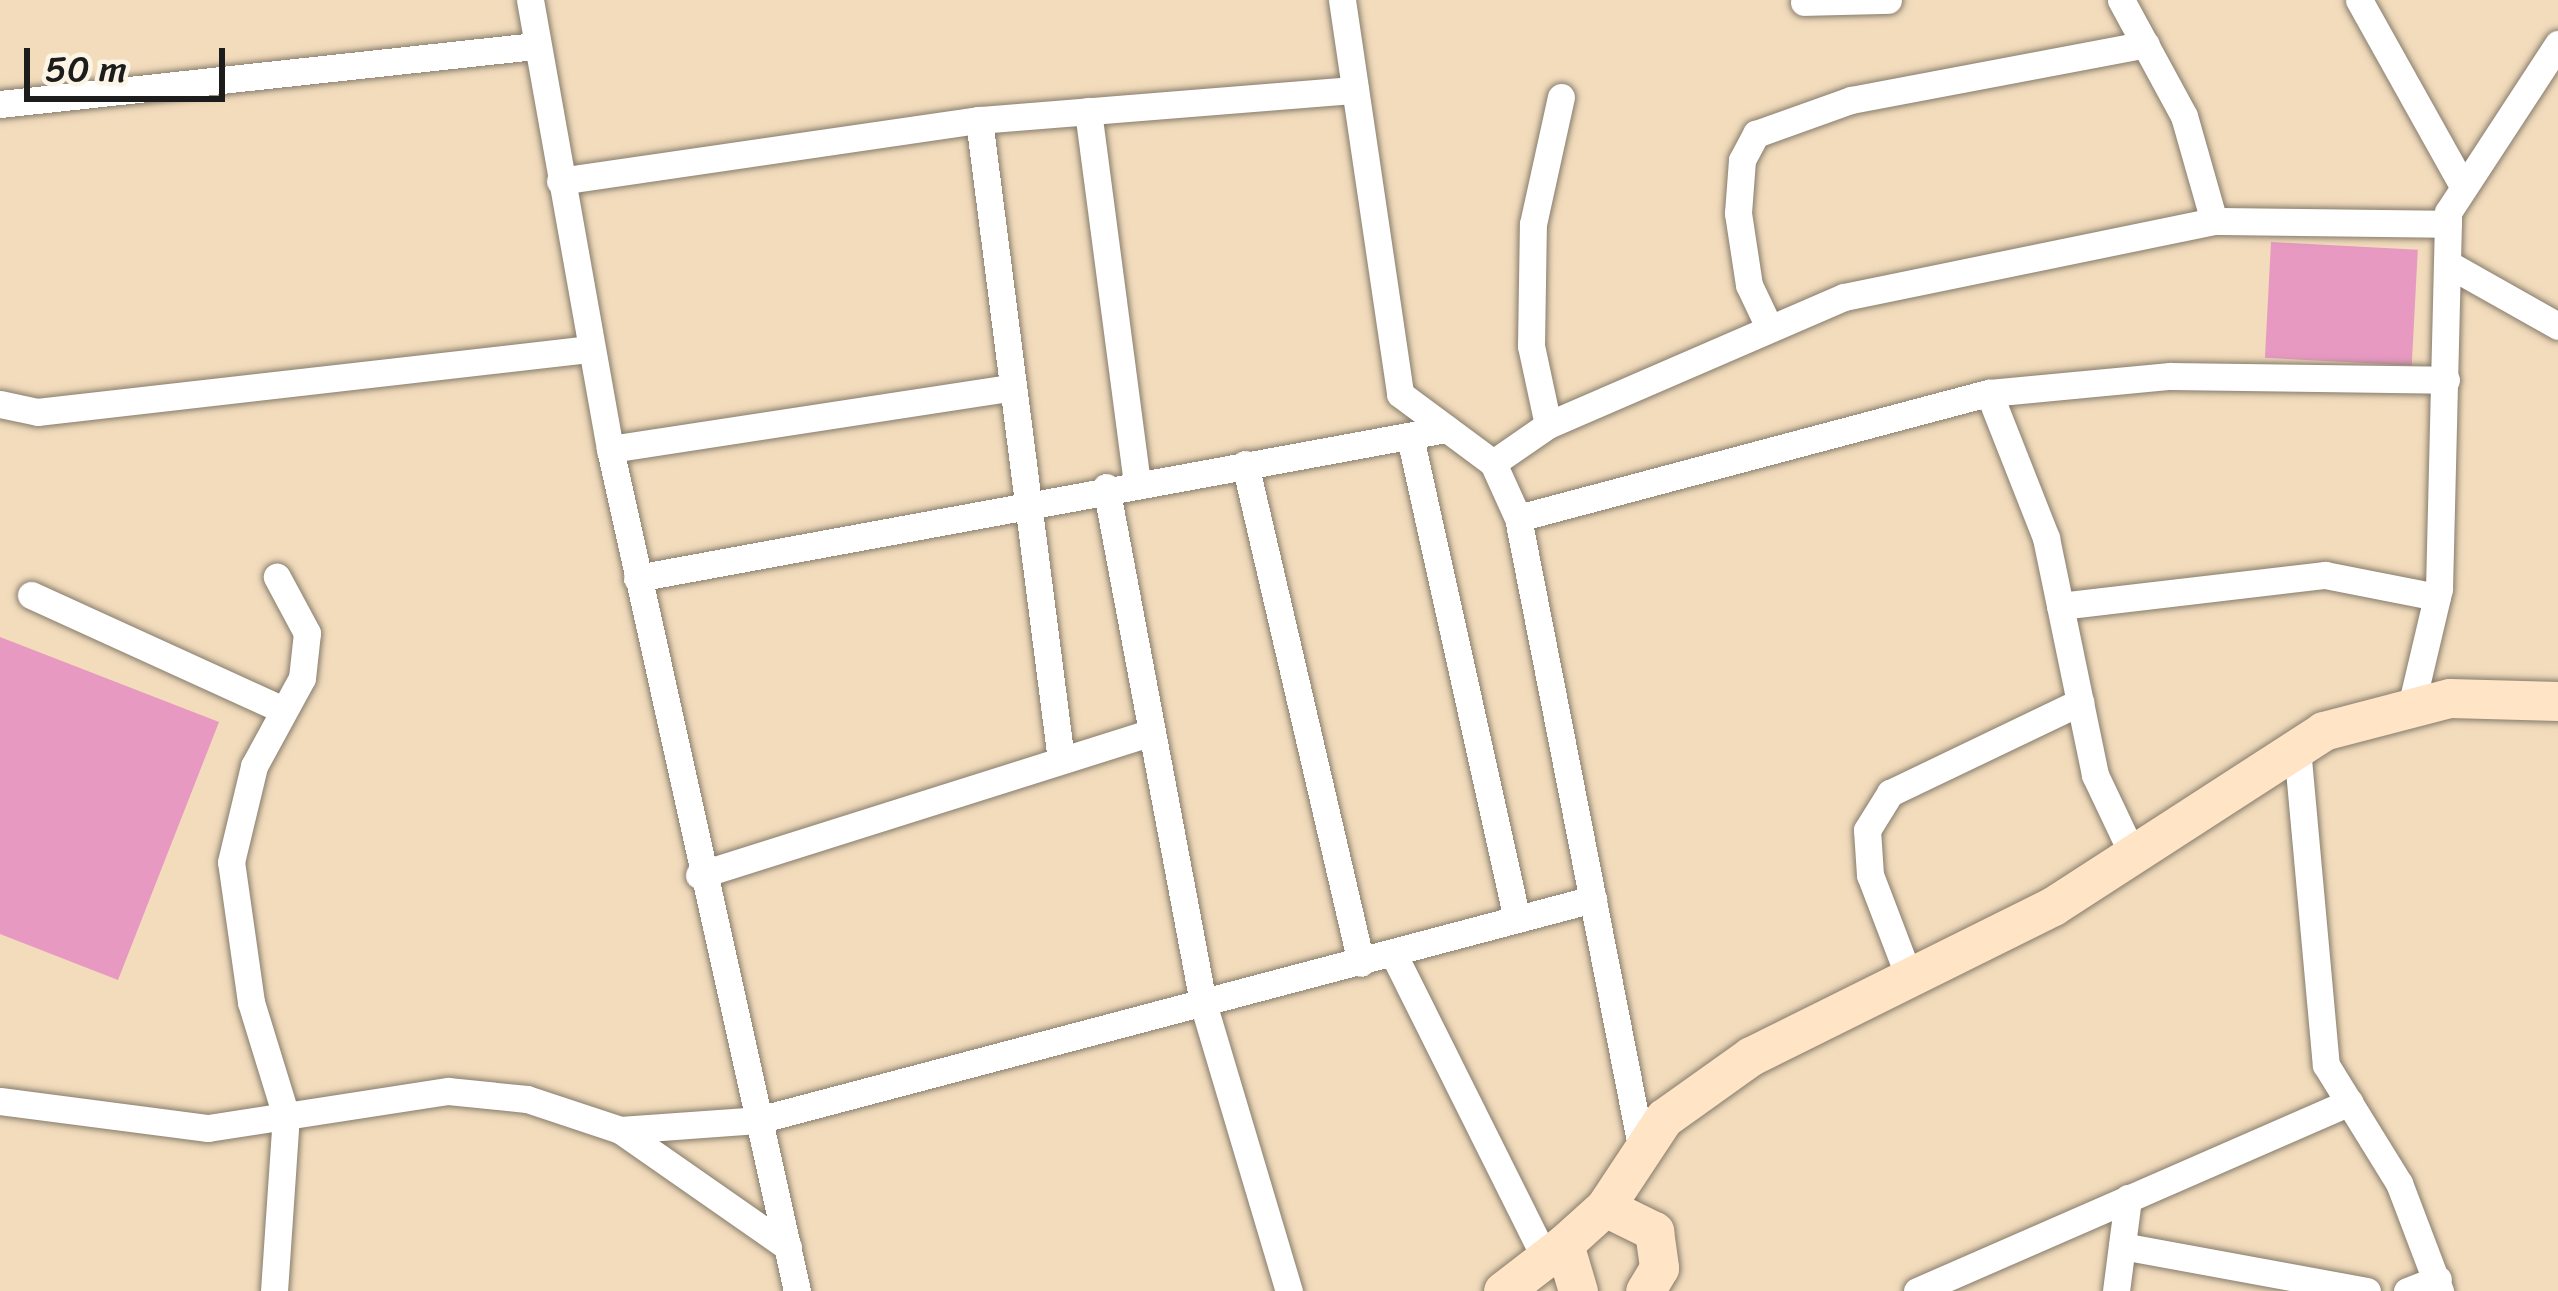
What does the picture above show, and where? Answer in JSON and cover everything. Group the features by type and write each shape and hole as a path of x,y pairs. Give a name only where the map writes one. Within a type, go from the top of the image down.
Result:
{"street":[{"path":"530,0 610,449 699,874 797,1291"},
{"path":"1342,0 1400,394 1493,463 1518,518 1642,1151"},
{"path":"1804,2 1888,0"},
{"path":"2121,0 2183,116 2214,221"},
{"path":"2359,0 2463,186"},
{"path":"1768,325 1748,285 1738,213 1756,134 1851,100 2146,44"},
{"path":"2411,707 2437,597 2448,224 2463,186 2558,44"},
{"path":"0,104 535,46"},
{"path":"560,182 979,120 1355,90"},
{"path":"1548,425 1532,346 1533,224 1561,97"},
{"path":"1088,111 1137,484"},
{"path":"979,120 1009,388 1061,760"},
{"path":"1493,463 1548,425 1768,325 1844,297 2214,221 2448,224"},
{"path":"2447,264 2558,326"},
{"path":"0,404 37,412 590,349"},
{"path":"1518,518 1989,393 2170,376 2446,380"},
{"path":"610,449 1009,388"},
{"path":"1989,393 2060,606 2096,775 2133,855"},
{"path":"637,578 1028,498 1137,484 1445,429"},
{"path":"1410,437 1517,919"},
{"path":"1245,464 1361,963"},
{"path":"1106,487 1144,734 1202,1003 1289,1291"},
{"path":"2060,606 2325,575 2437,597"},
{"path":"274,1291 286,1116 251,1002 231,862 254,766 302,678 308,633 277,577"},
{"path":"31,595 283,710"},
{"path":"1504,1291 1556,1253 1605,1207 1664,1118 1751,1056 1909,977 2133,855 2297,748 2411,707 2558,701"},
{"path":"1909,977 1870,875 1867,830 1878,812 1890,793 2080,702"},
{"path":"699,874 1144,734"},
{"path":"2297,748 2326,1065 2399,1183 2439,1285 2408,1291"},
{"path":"620,1130 758,1120 1593,899"},
{"path":"1394,955 1578,1291"},
{"path":"4,1106 208,1128 448,1091 527,1100 620,1130 788,1247"},
{"path":"1917,1291 2349,1102"},
{"path":"2116,1291 2128,1198"},
{"path":"1605,1207 1654,1231 1650,1289"},
{"path":"2122,1246 2305,1285 2367,1291"}],"building":[{"path":"2271,242 2418,250 2412,366 2265,358"},
{"path":"0,637 219,722 118,980 0,934"}]}
